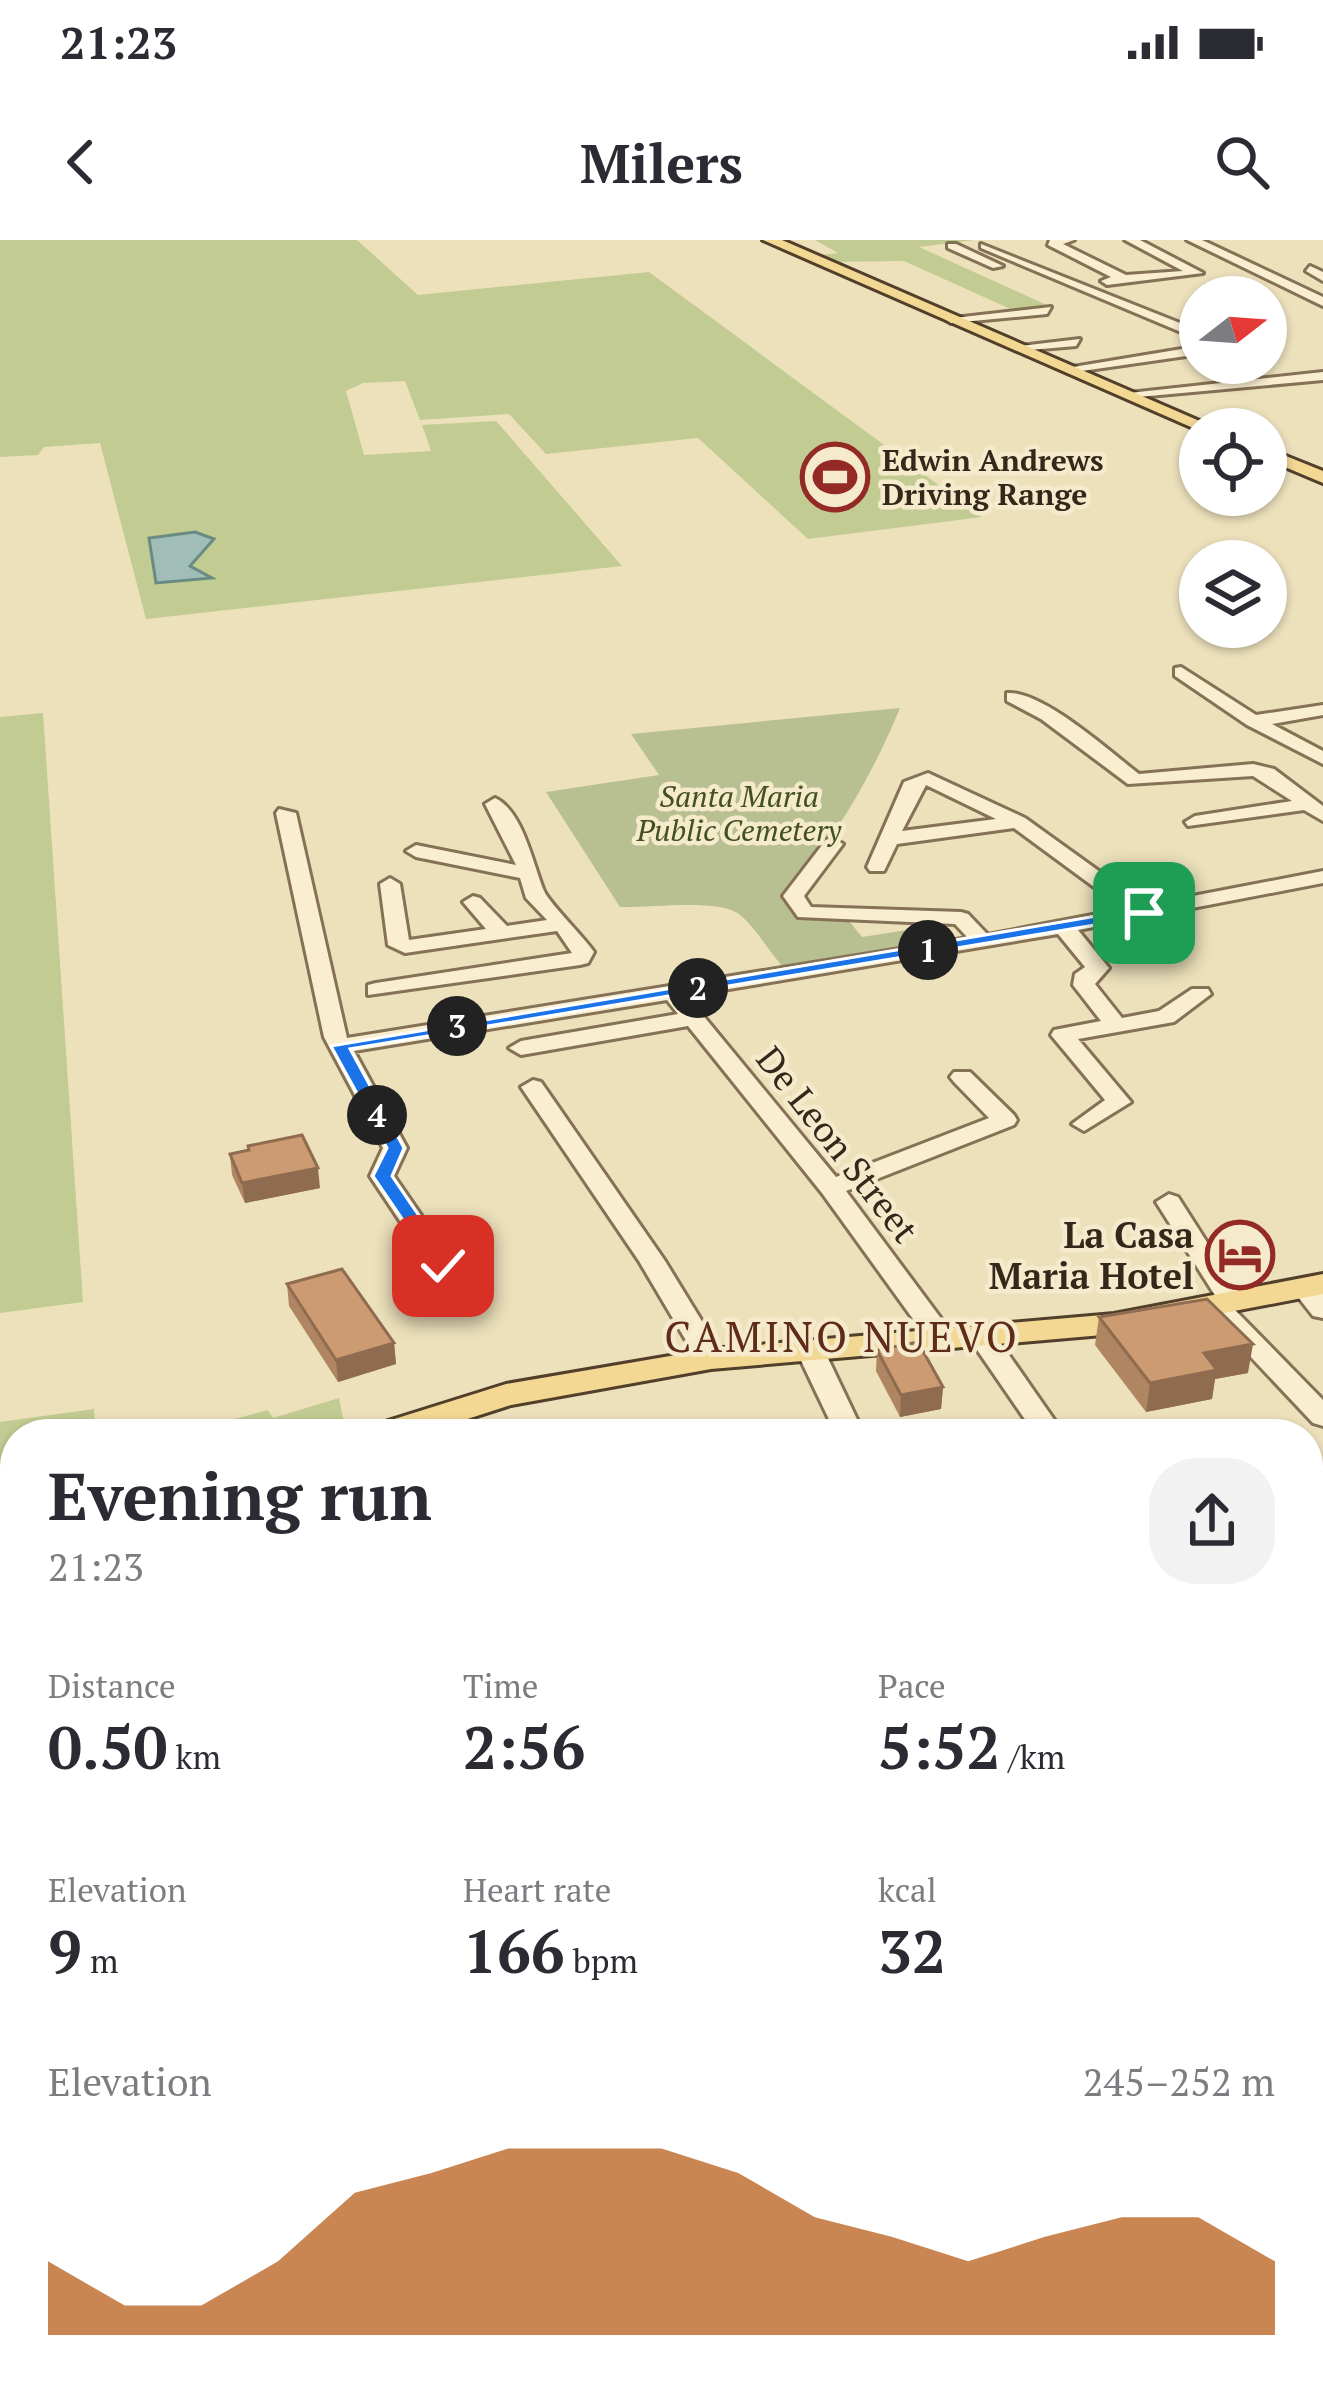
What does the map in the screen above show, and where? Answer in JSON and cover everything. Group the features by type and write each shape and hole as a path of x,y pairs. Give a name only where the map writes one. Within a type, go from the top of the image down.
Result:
{"main road":[{"path":"770,240 1179,416"},
{"path":"1287,462 1323,478"},
{"path":"432,1419 506,1395 712,1359 1114,1324 1224,1304 1317,1294"}],"street":[{"path":"1068,240 1052,243 1124,279"},
{"path":"1131,240 1197,274"},
{"path":"1193,240 1323,302"},
{"path":"952,246 1049,290 1254,269"},
{"path":"985,246 1179,327"},
{"path":"1323,267 1308,270 1323,277"},
{"path":"951,319 1047,310"},
{"path":"1018,347 1076,342"},
{"path":"1068,369 1179,353"},
{"path":"1126,394 1323,376"},
{"path":"1180,672 1253,721 1323,758"},
{"path":"1013,697 1047,715 1135,780 1253,770 1267,773 1316,809"},
{"path":"1253,721 1323,710"},
{"path":"1299,746 1323,741"},
{"path":"1186,776 1235,815"},
{"path":"877,867 914,782 936,781 1018,822 1144,913"},
{"path":"376,990 562,962 583,952 536,898 530,874 495,805"},
{"path":"1195,821 1316,809"},
{"path":"286,814 340,1046 395,1148 382,1176 443,1266"},
{"path":"891,839 1018,822"},
{"path":"833,844 793,896 805,913 961,918 983,941"},
{"path":"416,850 530,874"},
{"path":"340,1046 983,941 1323,878"},
{"path":"390,884 401,946 563,924"},
{"path":"473,902 502,933"},
{"path":"1064,927 1098,968 1083,979 1084,985 1117,1026"},
{"path":"562,962 587,1005"},
{"name":"De Leon Street","path":"673,992 831,1188 944,1342"},
{"path":"1084,1124 1119,1102 1060,1037 1166,1017 1199,994"},
{"path":"520,1048 691,1019"},
{"path":"831,1188 1005,1120 962,1077"},
{"path":"533,1087 652,1261 712,1359"},
{"path":"1169,1202 1224,1304 1323,1417"},
{"path":"982,1338 1039,1419"},
{"path":"810,1350 843,1419"}],"green space":[{"path":"0,240 357,240 418,295 649,272 982,517 808,539 698,438 546,454 509,414 420,420 405,381 363,383 346,391 364,455 431,451 422,425 496,421 622,566 146,619 100,443 44,447 38,455 0,457"},
{"path":"815,240 974,240 919,247 1049,306 1015,311 904,261 825,262 814,256 838,253"},
{"name":"Santa Maria Public Cemetery","path":"900,708 851,806 787,895 803,914 845,916 862,937 933,926 942,939 782,966 751,926 731,910 701,905 620,907 546,792 659,775 631,734"},
{"path":"43,713 83,1302 0,1313 0,717"},
{"path":"339,1398 343,1419 235,1419 268,1410 273,1418"},
{"path":"94,1409 95,1419 22,1419"}],"water":[{"path":"195,532 214,539 190,566 212,578 156,583 149,538"}],"building":[{"path":"302,1135 318,1168 242,1183 230,1154"},
{"path":"342,1269 394,1343 336,1360 287,1284"},
{"path":"1207,1299 1253,1344 1204,1353 1217,1370 1150,1383 1099,1317"},
{"path":"918,1342 943,1387 901,1395 877,1350"}],"place":[{"name":"Edwin Andrews Driving Range","path":"835,477"},
{"name":"La Casa Maria Hotel","path":"1240,1255"}],"district":[{"name":"CAMINO NUEVO","path":"842,1336"}],"route":[{"path":"443,1266 382,1176 395,1148 340,1046 1144,913"}]}
